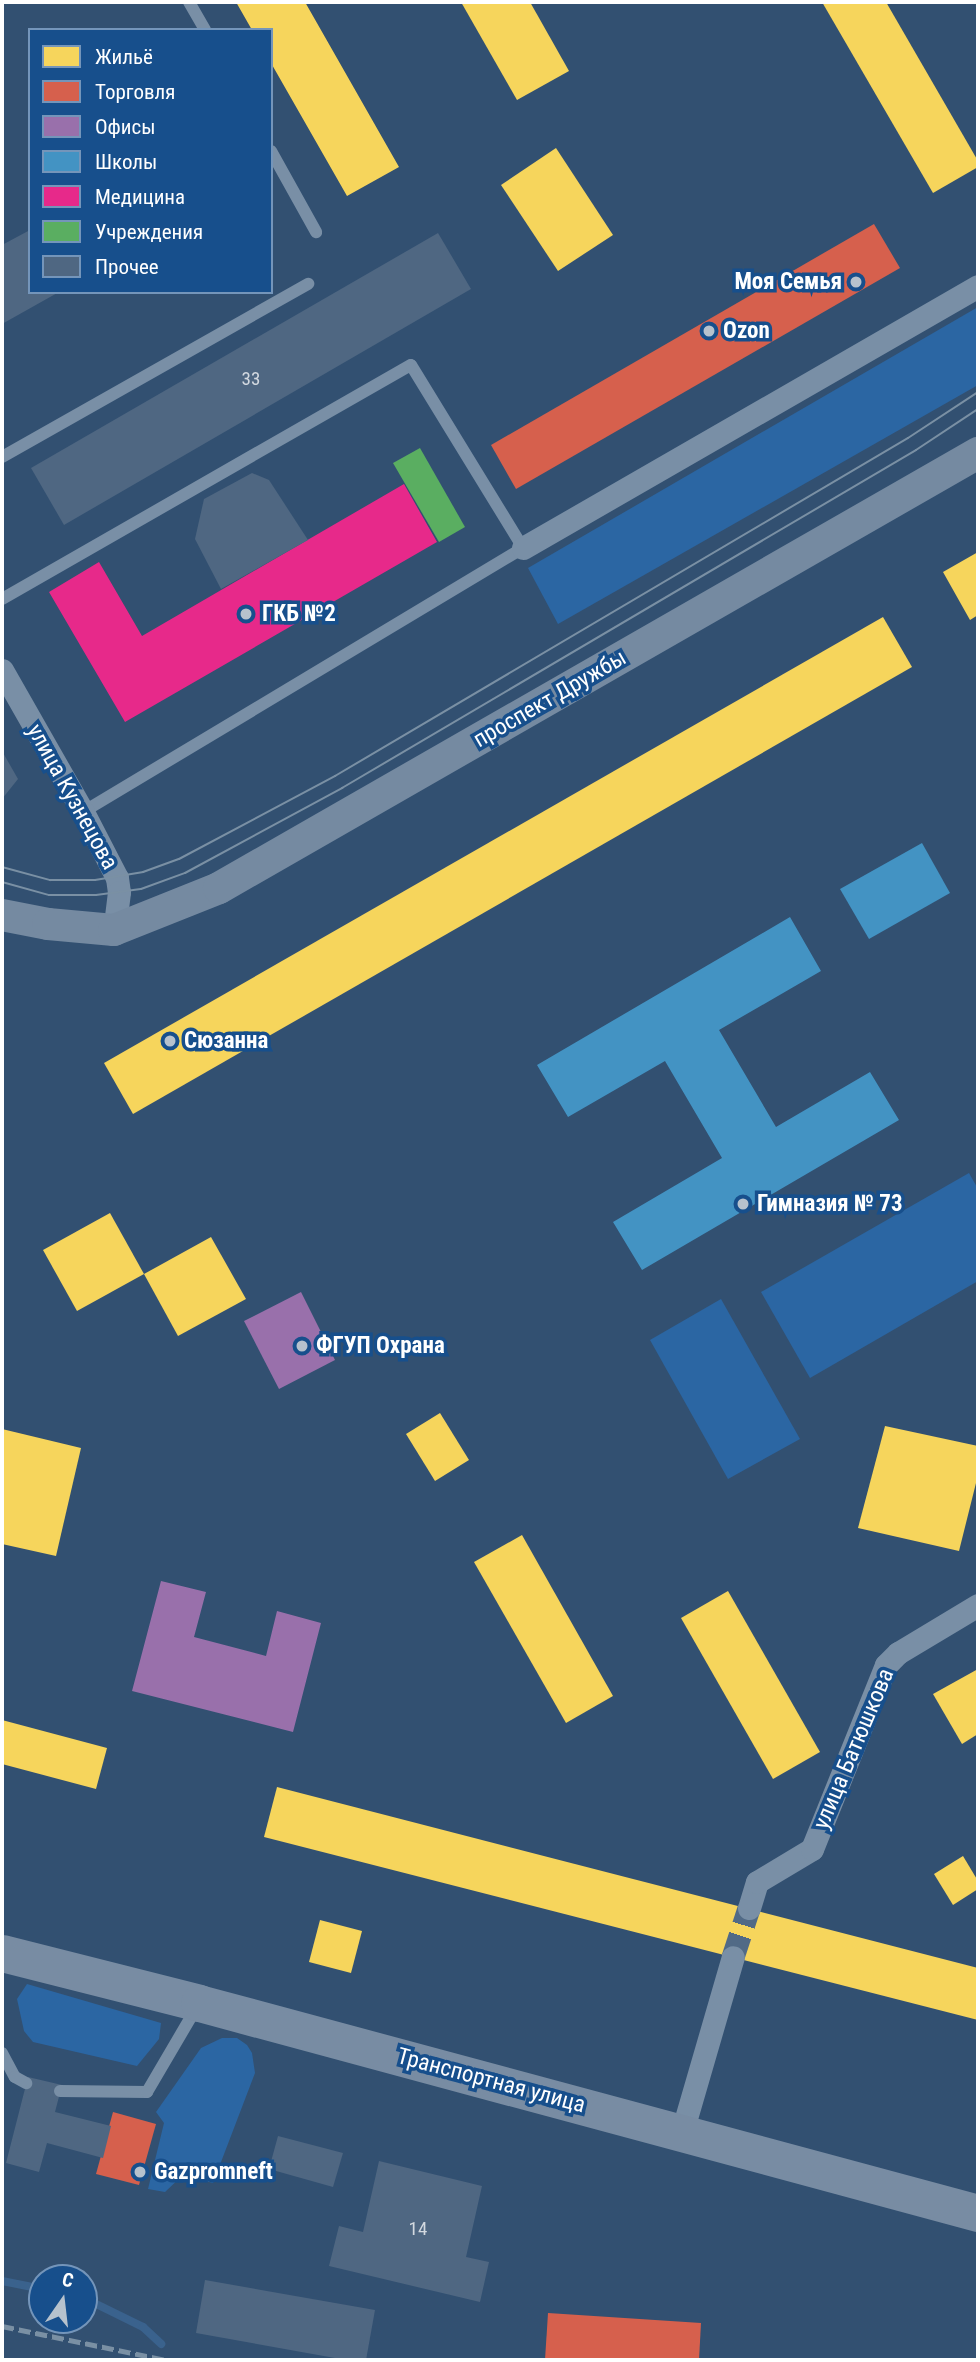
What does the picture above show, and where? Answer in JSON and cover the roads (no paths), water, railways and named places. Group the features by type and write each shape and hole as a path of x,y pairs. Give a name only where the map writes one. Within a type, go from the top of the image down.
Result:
{"main road":[{"name":"проспект Дружбы","path":"114,930 219,888 978,453"},
{"path":"2,915 48,924 114,930"},
{"name":"Транспортная улица","path":"2,1953 199,2003 978,2213"}],"street":[{"path":"523,548 978,286"},
{"name":"улица Кузнецова","path":"2,670 83,812 117,878 119,892 114,930"},
{"name":"улица Батюшкова","path":"749,1908 757,1882 812,1849 886,1665 898,1653 978,1605"},
{"path":"682,2132 733,1957"}],"lane":[{"path":"189,2 204,28"},
{"path":"273,155 316,232"},
{"path":"2,457 308,284"},
{"path":"2,599 411,365 523,548 83,812"},
{"path":"60,2091 147,2092 199,2003"},
{"path":"2,2053 15,2077 26,2083"}],"waterway":[{"path":"2,2281 28,2286"},
{"path":"98,2305 143,2327 161,2344"}],"tunnel":[{"path":"733,1957 749,1908"}],"tram line":[{"path":"2,867 50,880 95,880 143,872 179,859 335,776 908,438 978,392"},
{"path":"2,882 49,895 96,895 141,889 185,873 342,788 916,450 978,409"}],"railway":[{"path":"2,2326 166,2360"}],"place":[{"name":"Моя Семья","path":"856,282"},
{"name":"Ozon","path":"709,331"},
{"name":"ГКБ №2","path":"246,614"},
{"name":"Сюзанна","path":"170,1041"},
{"name":"Гимназия № 73","path":"743,1204"},
{"name":"ФГУП Охрана","path":"302,1346"},
{"name":"Gazpromneft","path":"140,2172"}]}
